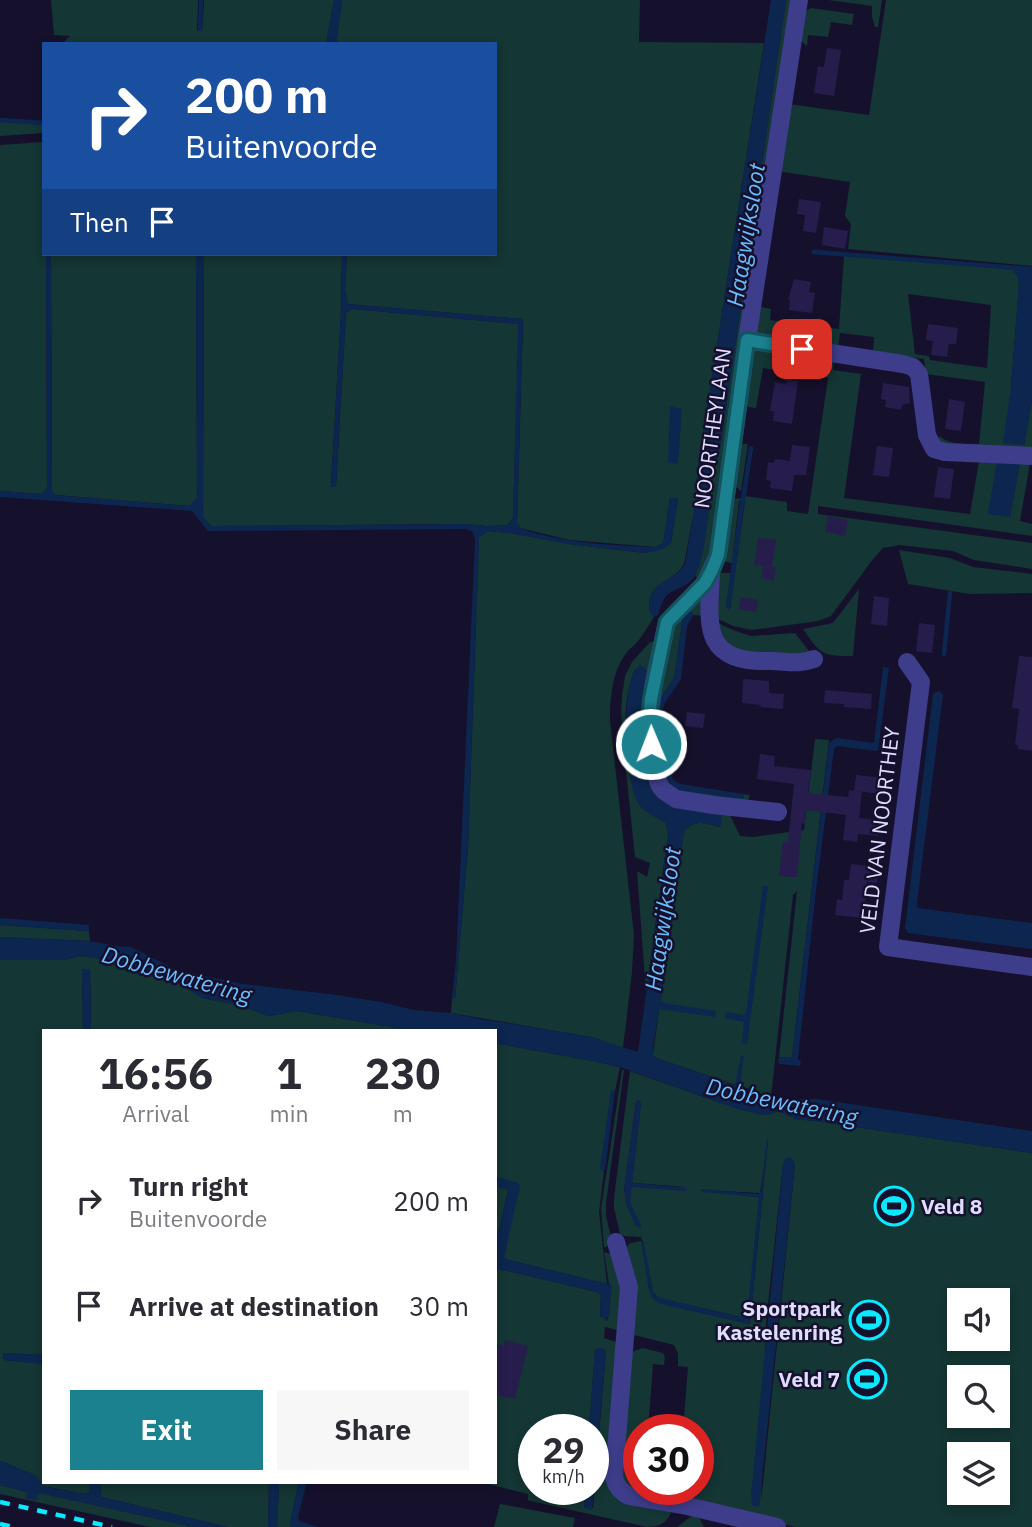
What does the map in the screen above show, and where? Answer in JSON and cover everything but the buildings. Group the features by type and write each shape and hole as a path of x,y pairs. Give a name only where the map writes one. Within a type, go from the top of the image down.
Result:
{"street":[{"name":"NOORTHEYLAAN","path":"778,811 676,799 660,786 654,771 649,729 654,682 667,622 705,583 718,555 747,340 799,0"},
{"path":"747,340 913,367 919,374 927,435 934,449 945,452 1032,456"},
{"name":"NOORTHEYLAAN","path":"712,570 710,627 714,639 725,652 735,658 750,661 802,663 814,659"},
{"name":"VELD VAN NOORTHEY","path":"907,662 920,682 888,947 1032,967"},
{"path":"616,1242 629,1287 614,1477 619,1489 629,1496 687,1506 777,1527"}],"green space":[{"path":"51,0 198,0 197,30 202,31 204,0 334,0 326,42 64,42 70,36 54,35"},
{"path":"342,0 640,0 639,42 764,43 684,564 673,576 655,588 650,602 650,612 654,617 622,659 611,694 610,721 634,935 623,1048 591,1037 451,1013 452,999 455,999 468,847 479,537 488,531 510,533 569,544 645,553 671,543 678,498 670,498 664,538 662,544 655,547 569,540 520,528 517,523 523,319 348,304 345,291 347,256 497,256 497,42 336,42"},
{"path":"786,0 796,0 716,537 699,580 695,576 721,442"},
{"path":"828,0 882,0 878,27 875,27 872,17 872,6"},
{"path":"886,0 1032,0 1032,266 848,249 851,224 845,216 850,182 777,171 788,104 869,115"},
{"path":"811,8 854,14 852,25 831,22 828,37 808,35 807,46 797,37 800,15"},
{"path":"0,122 42,124 42,133 0,136"},
{"path":"42,142 42,256 46,256 47,488 42,494 0,491 0,145"},
{"path":"51,256 196,256 197,498 189,506 55,495 52,492"},
{"path":"204,256 342,256 331,486 334,487 346,313 352,309 519,324 513,518 508,525 211,526 203,517"},
{"path":"844,256 1012,269 1018,277 1019,285 1011,387 1024,445 1032,400 1032,452 947,448 936,441 940,436 953,443 979,444 985,382 926,374 924,359 873,353 874,337 840,333 838,348 752,337 756,306 771,309 770,320 839,329","holes":["908,294 991,305 987,368 930,360 929,356 915,354"]},
{"path":"749,347 834,359 833,370 861,374 844,498 970,514 979,461 997,461 1010,517 1020,462 1030,463 1020,521 1032,524 1032,536 818,506 818,514 1032,543 1032,569 974,560 953,551 899,545 883,548 831,616 818,621 752,630 733,626 712,616 718,573 731,573 726,607 730,608 745,501 739,501 732,563 722,561 734,499 744,496 787,502 787,511 808,514 828,378 763,368 756,408 741,406"},
{"path":"740,444 748,444 741,491 736,487"},
{"path":"899,550 950,558 973,567 1032,574 1032,593 970,594 908,584"},
{"path":"702,587 705,616 692,613 683,616 675,673 662,696 666,773 668,783 750,795 748,801 740,805 666,787 661,759 662,749 653,709 672,626"},
{"path":"859,589 853,656 823,652 803,629 833,623"},
{"path":"714,621 751,636 795,633 812,655 727,651"},
{"path":"650,642 655,644 652,777 728,811 740,836 753,837 804,830 815,739 829,740 792,1057 779,1057 797,891 793,895 771,1097 653,1055 684,831 697,823 721,827 667,804 650,788 641,737 640,707 644,689 635,669 626,707 632,786 639,804 666,823 668,835 646,992 637,871 647,877 650,863 635,857 621,712 625,676 632,662"},
{"path":"0,925 89,931 90,941 0,937"},
{"path":"80,956 131,966 172,983 177,980 183,982 202,998 242,1006 268,1016 297,1011 403,1029 91,1029 90,970 82,969 83,1029 42,1029 42,1355 3,1353 4,1360 42,1364 42,1484 89,1484 89,1492 85,1494 42,1486 35,1475 0,1461 0,960 63,960"},
{"path":"497,1043 620,1067 602,1171 599,1212 607,1284 505,1259 518,1183 497,1178"},
{"path":"622,1070 606,1203 612,1241 604,1247 601,1209"},
{"name":"Sportpark Kastelenring","path":"630,1071 738,1109 765,1115 780,1111 796,1119 1032,1153 1032,1527 796,1527 698,1505 714,1505 714,1414 684,1414 688,1367 678,1366 678,1354 674,1345 630,1332 625,1248 630,1243 641,1241 649,1289 659,1303 750,1324 768,1140 760,1193 701,1190 759,1199 748,1315 741,1317 658,1298 653,1292 643,1241 641,1237 620,1234 614,1208","holes":["638,1100 641,1103 632,1182 685,1187 631,1188 630,1202 636,1226 627,1206 624,1189","786,1158 792,1159 795,1164 761,1503 766,1323 783,1165"]},
{"path":"497,1186 508,1191 497,1238"},
{"path":"604,1252 616,1256 623,1281 620,1326 616,1330 605,1327 604,1338 619,1345 609,1478 609,1414 601,1414 606,1351 601,1348 595,1350 590,1414 518,1414 518,1492 488,1484 497,1484 497,1268 597,1292 601,1295 600,1316 606,1319 606,1322 611,1285"},
{"path":"643,1348 663,1353 665,1357 664,1365 653,1364 649,1414 627,1414 634,1351"},
{"path":"609,1478 623,1486 623,1505 658,1505 671,1512 662,1524 647,1527 549,1505 584,1505 584,1508 593,1508 593,1505 609,1505"},
{"path":"100,1484 269,1484 268,1527 228,1527 101,1497"},
{"path":"279,1484 299,1484 291,1527 277,1527"},
{"path":"0,1485 27,1492 27,1498 36,1500 40,1493 194,1527 150,1527 0,1494"},
{"path":"500,1504 575,1518 573,1527 494,1527"},
{"path":"693,1515 700,1519 704,1527 677,1527"}],"water":[{"path":"334,0 342,0 336,42 326,42"},
{"name":"Haagwijksloot","path":"771,0 786,0 704,547 694,577 667,595 658,615 654,617 650,612 650,602 655,588 680,571 685,564"},
{"path":"46,256 51,256 52,491 55,495 189,506 197,498 196,256 204,256 203,517 211,526 509,525 513,518 518,324 352,309 346,312 336,486 331,486 342,256 347,256 345,291 348,304 523,319 517,522 520,528 568,540 655,547 662,544 664,538 670,498 678,498 671,543 653,552 569,544 488,531 479,537 468,847 455,999 452,999 475,541 473,532 466,529 208,531 192,511 0,497 0,491 42,494 47,488"},
{"path":"1012,269 1032,269 1032,400 1024,445 1003,443 1011,387 1019,285 1018,277"},
{"path":"670,406 682,409 678,464 668,462"},
{"path":"997,461 1020,462 1010,517 988,514"},
{"path":"740,500 745,501 729,610 726,607"},
{"path":"689,611 693,616 687,626 681,679 664,704 663,711 665,725 675,745 672,778 681,784 743,794 742,799 677,790 666,779 667,744 659,724 658,707 675,673 683,616"},
{"path":"640,665 647,672 640,713 645,768 650,788 659,799 674,807 722,815 721,827 697,823 684,831 661,1000 664,1003 716,1011 715,1017 659,1009 653,1055 735,1085 741,1056 744,1056 740,1087 760,1096 779,1100 816,1099 1032,1131 1032,1153 793,1119 779,1111 759,1114 620,1067 497,1043 497,1029 403,1029 297,1011 268,1016 242,1006 202,998 184,987 183,982 177,980 173,983 131,966 96,958 80,956 63,960 0,960 0,937 90,941 131,947 185,976 186,972 243,984 337,995 414,1010 451,1013 591,1037 638,1052 668,835 666,823 642,807 632,788 626,729 633,674"},
{"path":"883,667 889,668 878,750 837,746 834,749 798,1058 801,1061 800,1066 780,1064 779,1057 792,1057 829,743 836,738 874,743"},
{"path":"938,691 943,694 918,908 1032,923 1032,949 908,933 905,928 933,694"},
{"path":"763,886 768,886 747,1044 742,1043 744,1022 725,1018 726,1012 743,1015 746,1013"},
{"path":"0,918 89,925 89,931 0,925"},
{"path":"82,969 90,969 91,1029 83,1029"},
{"path":"614,1090 605,1170 602,1171 600,1168 611,1091"},
{"path":"638,1100 641,1103 632,1182 687,1188 685,1191 631,1188 630,1202 641,1225 639,1228 627,1206 624,1189"},
{"path":"767,1139 750,1324 657,1301 649,1289 641,1241 644,1243 656,1297 741,1317 747,1315 759,1199 703,1192 701,1189 758,1194 761,1192"},
{"path":"789,1157 795,1164 759,1507 752,1505 751,1495 783,1165"},
{"path":"497,1178 518,1183 520,1186 505,1259 612,1285 609,1315 606,1319 600,1316 601,1295 597,1292 497,1268 497,1239 507,1189 497,1186"},
{"path":"595,1349 606,1351 600,1414 590,1414"},
{"path":"3,1353 42,1355 42,1364 4,1360"},
{"path":"0,1461 35,1475 42,1486 85,1494 89,1492 89,1484 100,1484 101,1497 228,1527 194,1527 40,1493 36,1500 26,1498 27,1492 0,1485"},
{"path":"269,1484 279,1484 277,1527 268,1527"},
{"path":"299,1484 306,1484 299,1521 318,1527 291,1527"},
{"path":"584,1505 592,1505 592,1510 584,1508"}],"waterway":[{"path":"200,29 201,0"},
{"path":"0,120 42,123"},
{"path":"814,252 1032,269"},
{"path":"743,500 751,448"},
{"path":"944,654 950,593"}],"railway":[{"path":"0,1502 112,1527"},
{"path":"0,1524 13,1527"}],"place":[{"name":"Veld 8","path":"894,1206"},
{"name":"Sportpark Kastelenring","path":"869,1320"},
{"name":"Veld 7","path":"867,1379"}],"route":[{"path":"651,744 651,699 667,622 705,583 718,555 747,340 802,349"}],"water label":[{"name":"Dobbewatering","path":"177,974"},
{"name":"Dobbewatering","path":"782,1101"}]}
